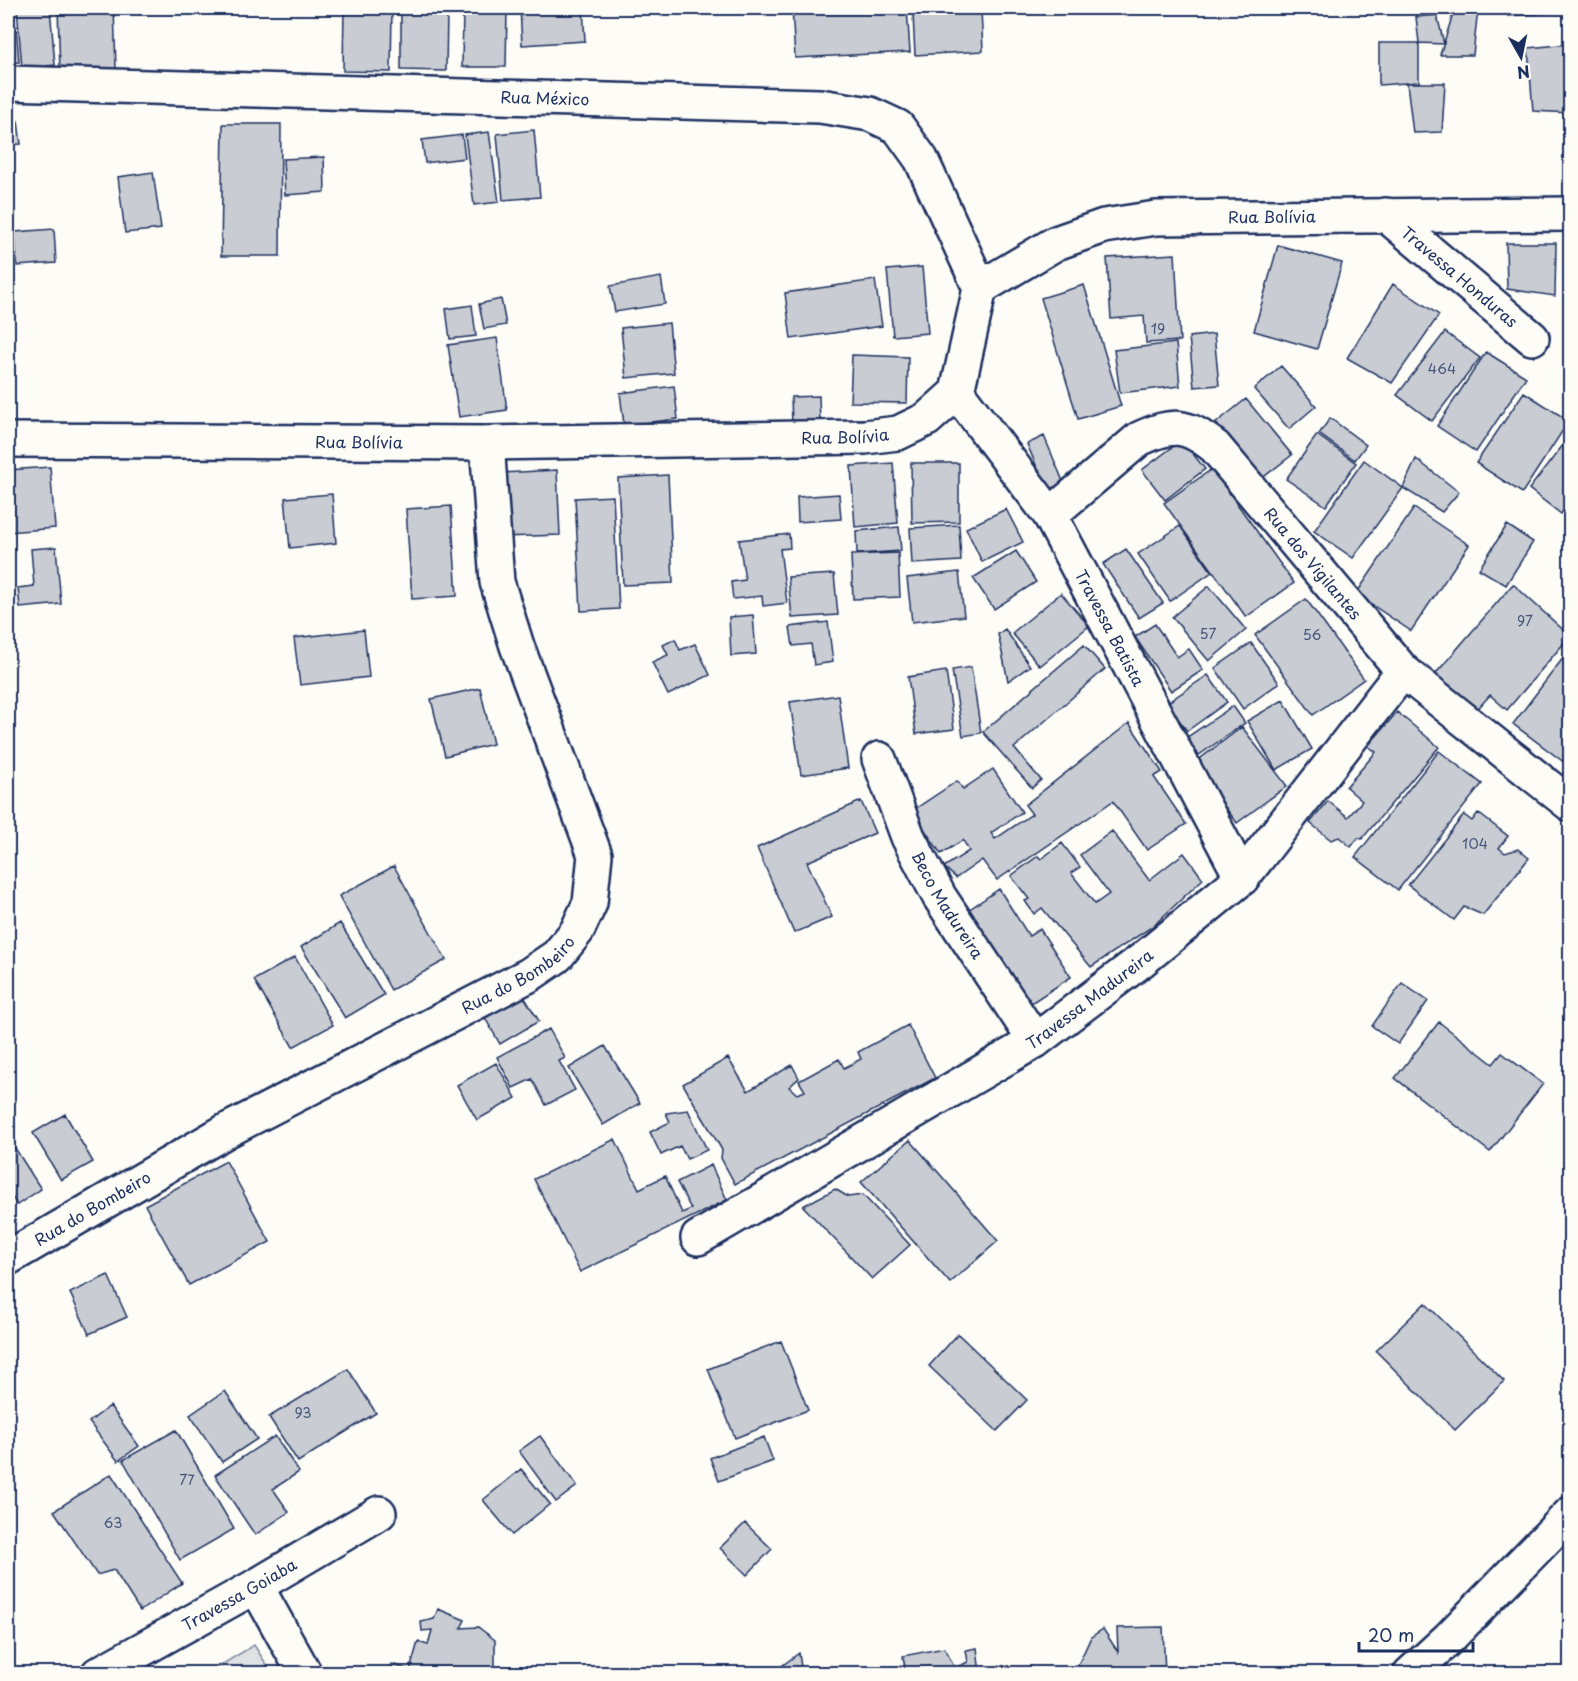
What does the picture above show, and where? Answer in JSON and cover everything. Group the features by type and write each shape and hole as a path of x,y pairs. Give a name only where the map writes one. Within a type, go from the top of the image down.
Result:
{"street":[{"name":"Rua México","path":"8,83 808,106 870,114 898,127 921,159 980,288"},
{"name":"Rua Bolívia","path":"980,288 1056,243 1104,226 1156,218 1570,214"},
{"name":"Travessa Honduras","path":"1386,215 1532,338"},
{"path":"957,392 980,288"},
{"name":"Rua Bolívia","path":"8,440 487,443 865,438 898,433 927,419 957,392"},
{"name":"Travessa Batista","path":"957,392 1050,515 1242,878"},
{"name":"Rua dos Vigilantes","path":"1050,515 1139,439 1177,426 1197,432 1215,447 1403,670 1570,804"},
{"name":"Rua do Bombeiro","path":"8,1258 226,1131 529,975 557,956 577,931 590,903 595,855 517,646 497,582 487,443"},
{"name":"Travessa Madureira","path":"698,1238 1035,1041 1142,960 1242,878 1403,670"},
{"name":"Beco Madureira","path":"879,759 908,837 939,896 1035,1041"},
{"name":"Travessa Goiaba","path":"98,1674 256,1586 379,1513"},
{"path":"1410,1674 1449,1638 1570,1514"},
{"path":"256,1586 305,1674"}],"shaded area":[{"path":"254,1645 272,1673 208,1673"}],"building":[{"path":"17,8 50,8 55,65 22,68"},
{"path":"58,8 114,8 116,69 60,71"},
{"path":"172,8 235,8 172,9"},
{"path":"344,8 392,8 391,72 343,71"},
{"path":"463,8 507,8 506,67 462,67"},
{"path":"520,8 583,8 585,41 522,45"},
{"path":"792,8 907,8 910,52 795,58"},
{"path":"1415,8 1453,8 1453,14 1416,17"},
{"path":"1415,8 1437,15 1444,44 1419,43"},
{"path":"1478,8 1473,55 1440,55 1453,14"},
{"path":"1510,8 1570,8 1570,11 1508,16"},
{"path":"981,10 983,51 915,55 913,14"},
{"path":"401,12 447,12 446,71 401,70"},
{"path":"8,26 16,26 19,62 8,63"},
{"path":"1379,43 1419,43 1419,82 1379,85"},
{"path":"1570,44 1570,113 1533,111 1528,48"},
{"path":"1407,83 1445,83 1442,132 1413,133"},
{"path":"18,121 21,144 8,145 8,122"},
{"path":"223,124 281,124 280,256 221,256"},
{"path":"534,130 540,197 503,200 497,134"},
{"path":"489,132 499,202 474,205 465,135"},
{"path":"462,135 465,158 425,163 422,140"},
{"path":"324,157 325,192 285,195 283,159"},
{"path":"153,172 161,229 125,233 118,177"},
{"path":"54,229 56,263 17,266 15,232"},
{"path":"1506,243 1556,243 1555,296 1507,289"},
{"path":"1278,245 1342,263 1317,349 1254,331"},
{"path":"1175,254 1180,341 1146,343 1144,316 1111,319 1107,258"},
{"path":"922,267 928,333 893,336 887,270"},
{"path":"661,277 665,304 615,312 610,286"},
{"path":"875,280 882,326 791,339 785,293"},
{"path":"1393,284 1439,315 1392,383 1347,358"},
{"path":"1084,285 1121,406 1078,419 1041,298"},
{"path":"501,299 506,325 484,329 479,304"},
{"path":"472,305 476,336 450,339 446,309"},
{"path":"669,323 674,373 626,378 621,328"},
{"path":"1445,332 1480,358 1432,421 1397,395"},
{"path":"1214,334 1219,385 1194,387 1189,337"},
{"path":"497,338 507,410 459,417 448,345"},
{"path":"1176,343 1180,386 1120,393 1114,350"},
{"path":"1486,352 1526,377 1476,452 1437,426"},
{"path":"852,355 908,357 907,403 850,402"},
{"path":"1281,366 1316,406 1289,429 1254,389"},
{"path":"674,386 678,419 624,425 620,393"},
{"path":"1524,392 1569,421 1522,493 1476,463"},
{"path":"819,396 820,423 792,424 791,397"},
{"path":"1246,399 1292,455 1261,479 1216,423"},
{"path":"1330,418 1366,445 1355,460 1319,434"},
{"path":"1317,435 1356,463 1326,506 1286,479"},
{"path":"1044,436 1065,486 1048,493 1027,444"},
{"path":"1570,436 1570,502 1561,514 1529,489"},
{"path":"1182,440 1205,469 1165,500 1142,470"},
{"path":"1416,459 1459,492 1442,512 1403,488"},
{"path":"1364,460 1403,488 1353,558 1314,531"},
{"path":"893,463 898,523 855,527 851,466"},
{"path":"911,463 959,463 959,522 912,523"},
{"path":"50,467 55,528 8,532 8,470"},
{"path":"1212,469 1294,583 1246,617 1164,503"},
{"path":"557,470 560,535 503,537 500,473"},
{"path":"668,475 673,583 623,585 618,478"},
{"path":"332,494 336,543 290,548 285,498"},
{"path":"839,494 841,519 798,522 797,497"},
{"path":"613,496 619,609 581,611 575,498"},
{"path":"451,506 457,596 412,599 406,509"},
{"path":"1414,508 1469,545 1411,631 1356,594"},
{"path":"1006,509 1023,542 982,562 966,528"},
{"path":"959,525 961,561 912,564 910,528"},
{"path":"1507,525 1533,542 1506,585 1479,569"},
{"path":"1180,526 1212,572 1170,601 1138,554"},
{"path":"899,527 901,551 857,554 856,531"},
{"path":"789,534 790,548 780,549 787,603 763,606 762,596 733,599 731,582 745,580 739,540"},
{"path":"56,547 61,604 20,608 18,588 34,586 31,549"},
{"path":"1126,549 1163,603 1139,618 1103,564"},
{"path":"1016,551 1036,582 994,609 973,578"},
{"path":"898,553 900,597 853,599 851,555"},
{"path":"959,572 964,616 912,622 907,578"},
{"path":"834,574 838,615 792,618 788,577"},
{"path":"1513,584 1570,636 1507,710 1490,695 1474,713 1432,678"},
{"path":"1209,586 1246,630 1209,661 1172,617"},
{"path":"1061,593 1089,626 1040,666 1012,633"},
{"path":"1306,599 1364,679 1313,715 1255,635"},
{"path":"753,615 756,654 731,656 729,617"},
{"path":"828,622 833,662 814,665 811,644 793,646 790,627"},
{"path":"1155,624 1177,657 1189,649 1203,670 1171,691 1135,637"},
{"path":"1005,629 1030,666 1008,681 998,634"},
{"path":"364,630 369,677 300,685 294,638"},
{"path":"675,639 680,650 695,644 710,675 668,695 652,662 668,655 663,645"},
{"path":"1251,643 1279,683 1243,709 1215,668"},
{"path":"1084,645 1105,669 1014,748 1041,780 1032,788 983,732"},
{"path":"1570,649 1570,756 1565,763 1513,724"},
{"path":"971,667 981,733 963,736 952,670"},
{"path":"946,671 954,729 916,734 908,677"},
{"path":"1208,675 1227,702 1187,731 1167,703"},
{"path":"480,688 493,744 445,756 431,699"},
{"path":"838,695 848,768 801,775 790,702"},
{"path":"1283,700 1312,749 1276,770 1247,721"},
{"path":"1233,706 1245,723 1199,755 1186,738"},
{"path":"1397,712 1439,747 1362,839 1358,838 1351,847 1339,837 1331,840 1310,823 1328,801 1348,817 1362,801 1346,787 1376,752 1368,746"},
{"path":"1129,723 1162,772 1154,777 1186,824 1147,850 1113,801 997,880 982,860 956,878 944,867 969,851 963,840 941,854 912,811 957,781 963,789 993,769 1022,812 991,833 995,839 1032,814 1025,805"},
{"path":"1242,727 1287,786 1237,823 1193,764"},
{"path":"1439,751 1482,784 1398,890 1355,857"},
{"path":"861,801 875,833 807,862 832,917 794,933 757,848"},
{"path":"1478,813 1508,836 1499,848 1505,853 1518,849 1529,858 1483,915 1464,907 1454,920 1408,885 1464,815 1472,821"},
{"path":"1112,831 1149,880 1184,853 1203,879 1153,926 1091,967 1042,908 1034,914 1025,901 1029,899 1011,876 1038,856 1041,859 1062,843 1080,867 1071,873 1095,904 1109,894 1080,855"},
{"path":"394,866 446,960 391,990 339,896"},
{"path":"999,889 1029,936 1040,929 1071,977 1025,1007 964,913"},
{"path":"340,923 384,995 345,1018 301,947"},
{"path":"295,957 333,1025 293,1047 254,980"},
{"path":"1402,983 1428,1001 1398,1044 1372,1026"},
{"path":"523,995 539,1021 500,1044 485,1018"},
{"path":"1439,1022 1493,1064 1502,1053 1543,1084 1490,1152 1395,1078"},
{"path":"908,1025 935,1078 735,1184 721,1158 722,1150 683,1084 728,1058 748,1091 792,1065 799,1078 789,1087 797,1094 805,1091 799,1081 839,1059 844,1068 861,1059 858,1052"},
{"path":"549,1029 565,1058 559,1061 575,1090 546,1105 532,1079 513,1088 497,1057"},
{"path":"605,1046 640,1103 603,1125 569,1068"},
{"path":"496,1063 516,1098 477,1120 457,1085"},
{"path":"688,1110 707,1150 687,1159 680,1146 661,1155 650,1132 670,1122 666,1113"},
{"path":"65,1114 93,1162 61,1180 33,1133"},
{"path":"615,1139 639,1189 665,1176 682,1213 691,1209 677,1182 711,1165 727,1200 580,1272 534,1179"},
{"path":"910,1140 998,1241 950,1283 861,1182"},
{"path":"13,1145 41,1189 17,1205 8,1191 8,1149"},
{"path":"226,1161 270,1242 189,1285 145,1205"},
{"path":"835,1189 848,1197 863,1195 910,1245 872,1279 803,1206"},
{"path":"108,1275 127,1317 89,1334 70,1293"},
{"path":"1425,1303 1504,1381 1455,1430 1376,1351"},
{"path":"958,1334 1027,1400 997,1431 929,1366"},
{"path":"781,1341 808,1410 735,1438 708,1369"},
{"path":"348,1369 376,1413 298,1462 269,1417"},
{"path":"225,1391 257,1439 222,1462 190,1415"},
{"path":"110,1406 139,1446 118,1461 89,1422"},
{"path":"176,1430 234,1529 180,1560 123,1460"},
{"path":"275,1436 299,1472 273,1489 289,1512 255,1535 215,1475"},
{"path":"540,1436 577,1486 556,1502 519,1451"},
{"path":"764,1437 773,1461 719,1481 710,1458"},
{"path":"521,1469 550,1504 512,1535 483,1500"},
{"path":"111,1474 182,1583 140,1611 114,1570 97,1575 54,1511"},
{"path":"745,1523 772,1549 747,1575 720,1548"},
{"path":"438,1609 465,1620 461,1628 478,1627 495,1640 495,1666 501,1669 500,1674 459,1671 459,1674 388,1674 391,1664 410,1670 418,1642 428,1645 432,1630 422,1631 421,1622 434,1619"},
{"path":"1163,1627 1165,1674 1022,1674 1077,1667 1091,1637 1103,1629 1118,1652 1117,1628"},
{"path":"944,1648 955,1668 968,1662 966,1650 977,1648 980,1674 906,1674 903,1656"},
{"path":"799,1653 802,1674 771,1674"}]}
